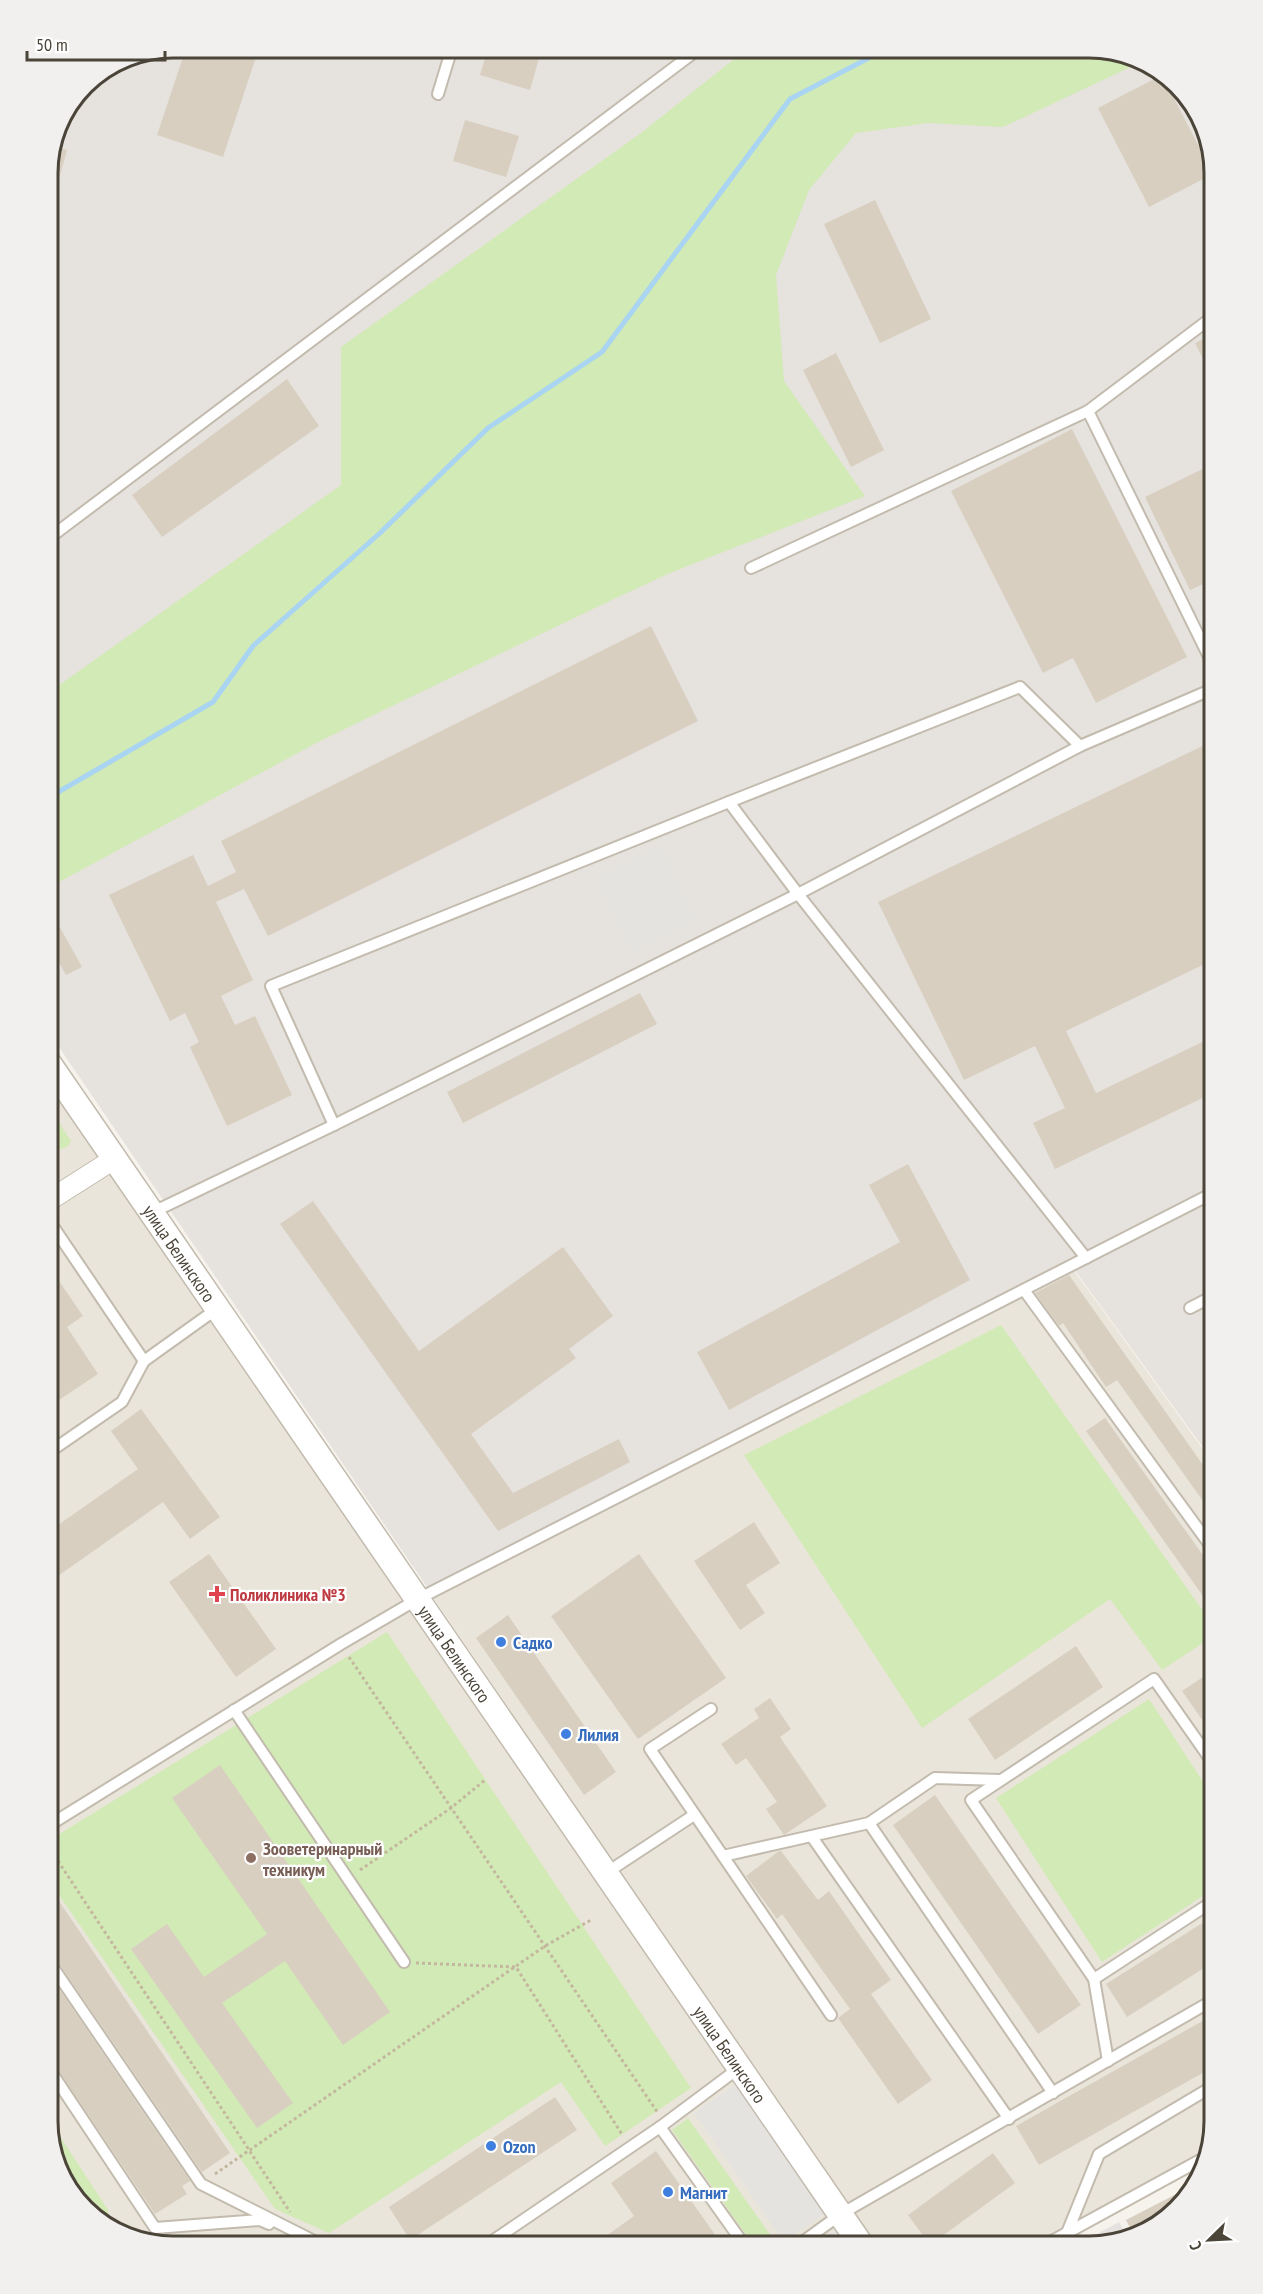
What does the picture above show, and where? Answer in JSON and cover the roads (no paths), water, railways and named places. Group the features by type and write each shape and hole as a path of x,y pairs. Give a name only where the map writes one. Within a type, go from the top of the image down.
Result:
{"street":[{"name":"улица Белинского","path":"59,1077 855,2236"},
{"path":"58,1194 114,1159"}],"lane":[{"path":"438,94 449,59"},
{"path":"59,531 685,59"},
{"path":"751,568 1088,411 1204,323"},
{"path":"1088,411 1204,647"},
{"path":"334,1125 271,986 1020,687 1080,746"},
{"path":"151,1213 334,1125 798,894 1080,746 1204,693"},
{"path":"729,802 798,894 1086,1258"},
{"path":"58,1820 340,1644 418,1599 1204,1198"},
{"path":"58,1235 144,1361"},
{"path":"1024,1290 1204,1537"},
{"path":"1190,1308 1204,1301"},
{"path":"58,1446 122,1402 144,1361 218,1308"},
{"path":"1108,2061 1094,1979 971,1800 1154,1678 1204,1750"},
{"path":"711,1709 650,1749 831,2016"},
{"path":"234,1710 404,1962"},
{"path":"723,1856 869,1823 935,1778 1001,1780"},
{"path":"606,1873 694,1815"},
{"path":"869,1823 1053,2093"},
{"path":"812,1837 1009,2119"},
{"path":"1094,1979 1204,1907"},
{"path":"58,1975 201,2184 304,2235"},
{"path":"811,2236 840,2214 1204,2005"},
{"path":"501,2235 660,2127 739,2068"},
{"path":"58,2082 155,2228 260,2220 296,2235"},
{"path":"1066,2233 1099,2154 1204,2092"},
{"path":"660,2127 738,2236"},
{"path":"1061,2236 1197,2162"}],"waterway":[{"path":"59,792 213,702 253,646 380,533 488,428 602,352 790,99 867,59"}],"place":[{"name":"Поликлиника №3","path":"217,1594"},
{"name":"Садко","path":"501,1642"},
{"name":"Лилия","path":"566,1734"},
{"name":"Зооветеринарный техникум","path":"251,1858"},
{"name":"Ozon","path":"491,2146"},
{"name":"Магнит","path":"668,2192"}]}
